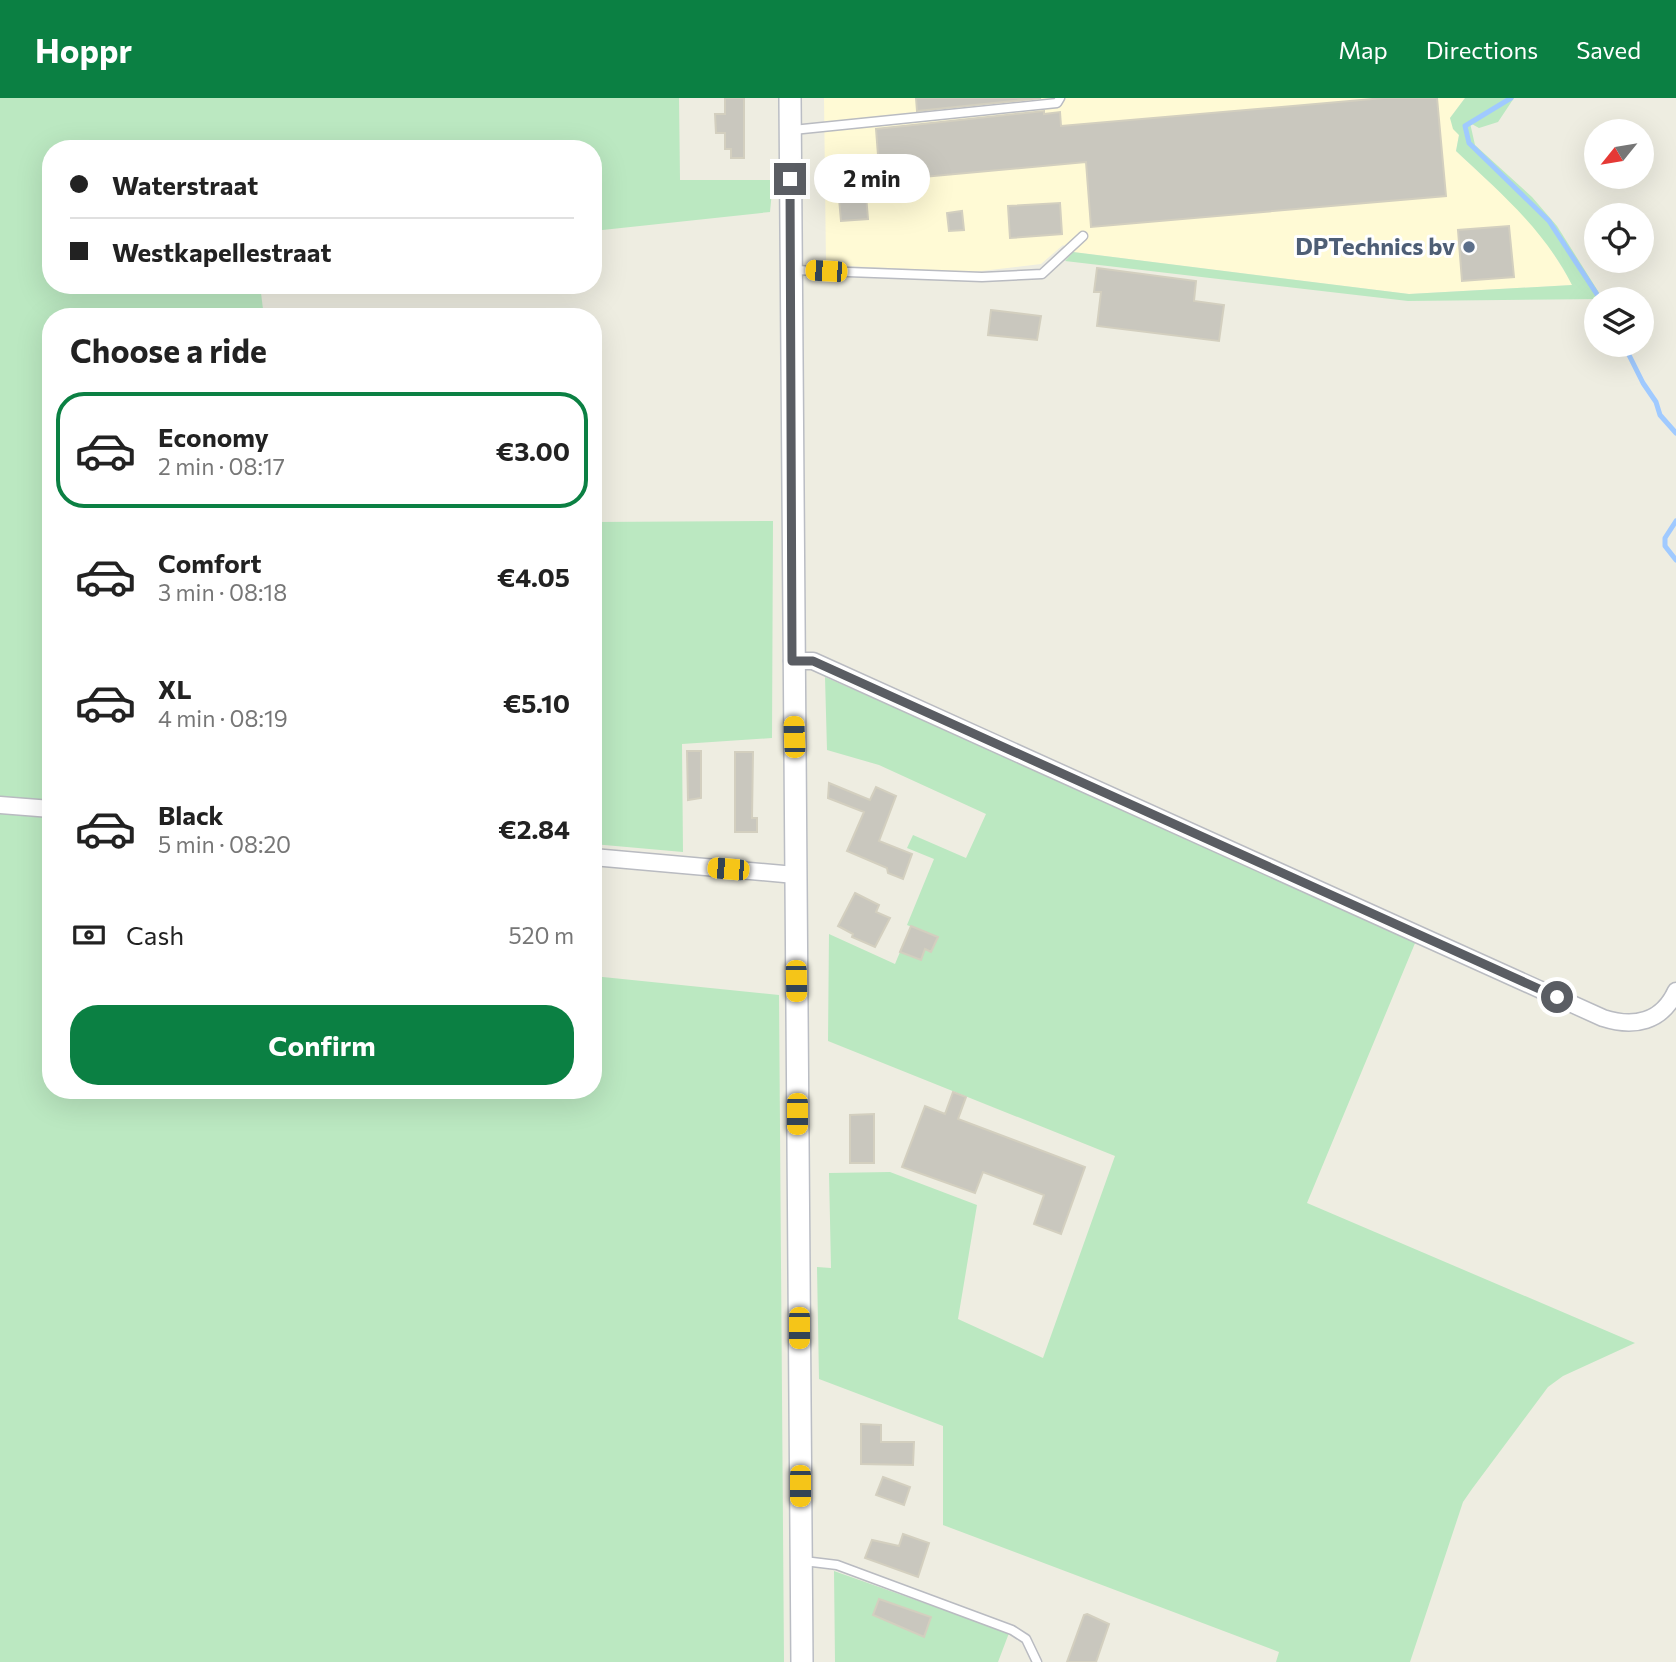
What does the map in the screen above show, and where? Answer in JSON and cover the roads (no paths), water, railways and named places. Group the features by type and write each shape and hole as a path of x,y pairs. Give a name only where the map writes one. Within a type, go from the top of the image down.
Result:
{"street":[{"path":"789,98 802,1662"},
{"path":"792,661 813,661 1603,1018 1618,1023 1642,1023 1667,1007 1676,991"},
{"path":"0,805 42,808"},
{"path":"602,858 795,875"}],"lane":[{"path":"790,130 1057,103 1060,98"},
{"path":"790,270 982,277 1042,274 1083,236"},
{"path":"801,1561 836,1565 1012,1630 1026,1639 1037,1662"}],"waterway":[{"path":"1511,98 1465,126 1469,143 1549,221 1592,287"},
{"path":"1630,357 1656,402 1660,415 1676,433"},
{"path":"1676,521 1665,538 1665,546 1676,560"}],"place":[{"name":"DPTechnics bv","path":"1469,247"}]}
